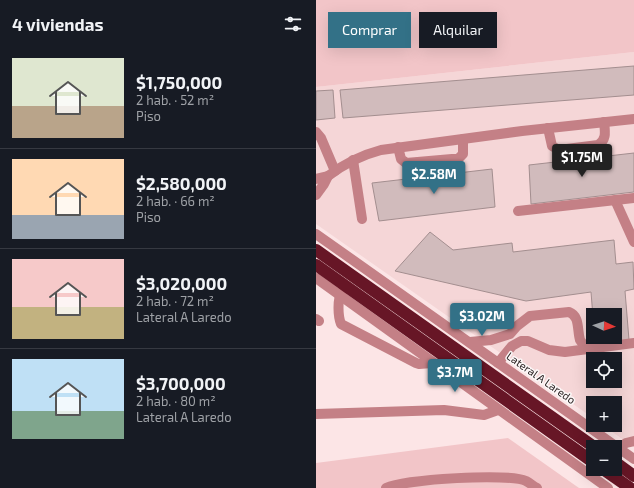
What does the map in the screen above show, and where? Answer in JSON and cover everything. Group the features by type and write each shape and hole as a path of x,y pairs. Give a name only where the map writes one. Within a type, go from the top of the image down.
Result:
{"highway":[{"path":"316,250 586,441"},
{"path":"316,265 343,291 586,457"},
{"path":"622,467 634,476"},
{"path":"613,476 630,488"}],"street":[{"path":"316,179 332,173 353,160 368,154 398,147 634,119"},
{"path":"548,128 552,146 559,150 598,146 605,137 604,122"},
{"path":"316,132 321,138 332,173"},
{"path":"398,147 401,159 406,163 458,159 464,151 463,139"},
{"path":"353,160 362,219"},
{"path":"316,194 332,173"},
{"path":"518,211 634,198"},
{"path":"615,200 634,242"},
{"name":"Lateral A Laredo","path":"316,234 608,440"},
{"path":"316,278 343,291 432,362 608,488"},
{"path":"343,291 339,313 341,324 416,363 432,362"},
{"path":"470,342 495,339 510,334 523,320 530,316 569,312 572,313 576,319 581,341 589,349"},
{"path":"510,334 517,342"},
{"path":"498,363 517,342 524,340 543,348 556,351 576,351 634,343"},
{"path":"316,414 444,410 484,415 498,410"},
{"path":"622,446 634,441"},
{"name":"Lateral A Laredo","path":"622,450 634,459"},
{"path":"386,488 400,484 452,478 504,478 526,481 537,488"}],"shaded area":[{"path":"316,0 634,0 634,52 316,87"},
{"path":"634,52 634,447 612,432 622,432 622,396 586,396 586,413 316,224 316,87"},
{"path":"508,438 579,488 316,488 316,463"}],"building":[{"path":"634,66 634,95 343,118 340,90"},
{"path":"333,90 335,118 316,120 316,91"},
{"path":"634,153 634,192 531,204 529,165"},
{"path":"492,169 495,207 379,221 372,183"},
{"path":"430,232 453,250 512,243 513,252 614,240 616,264 633,262 634,289 625,291 629,340 622,341 622,308 592,308 591,292 526,301 395,271"}]}
